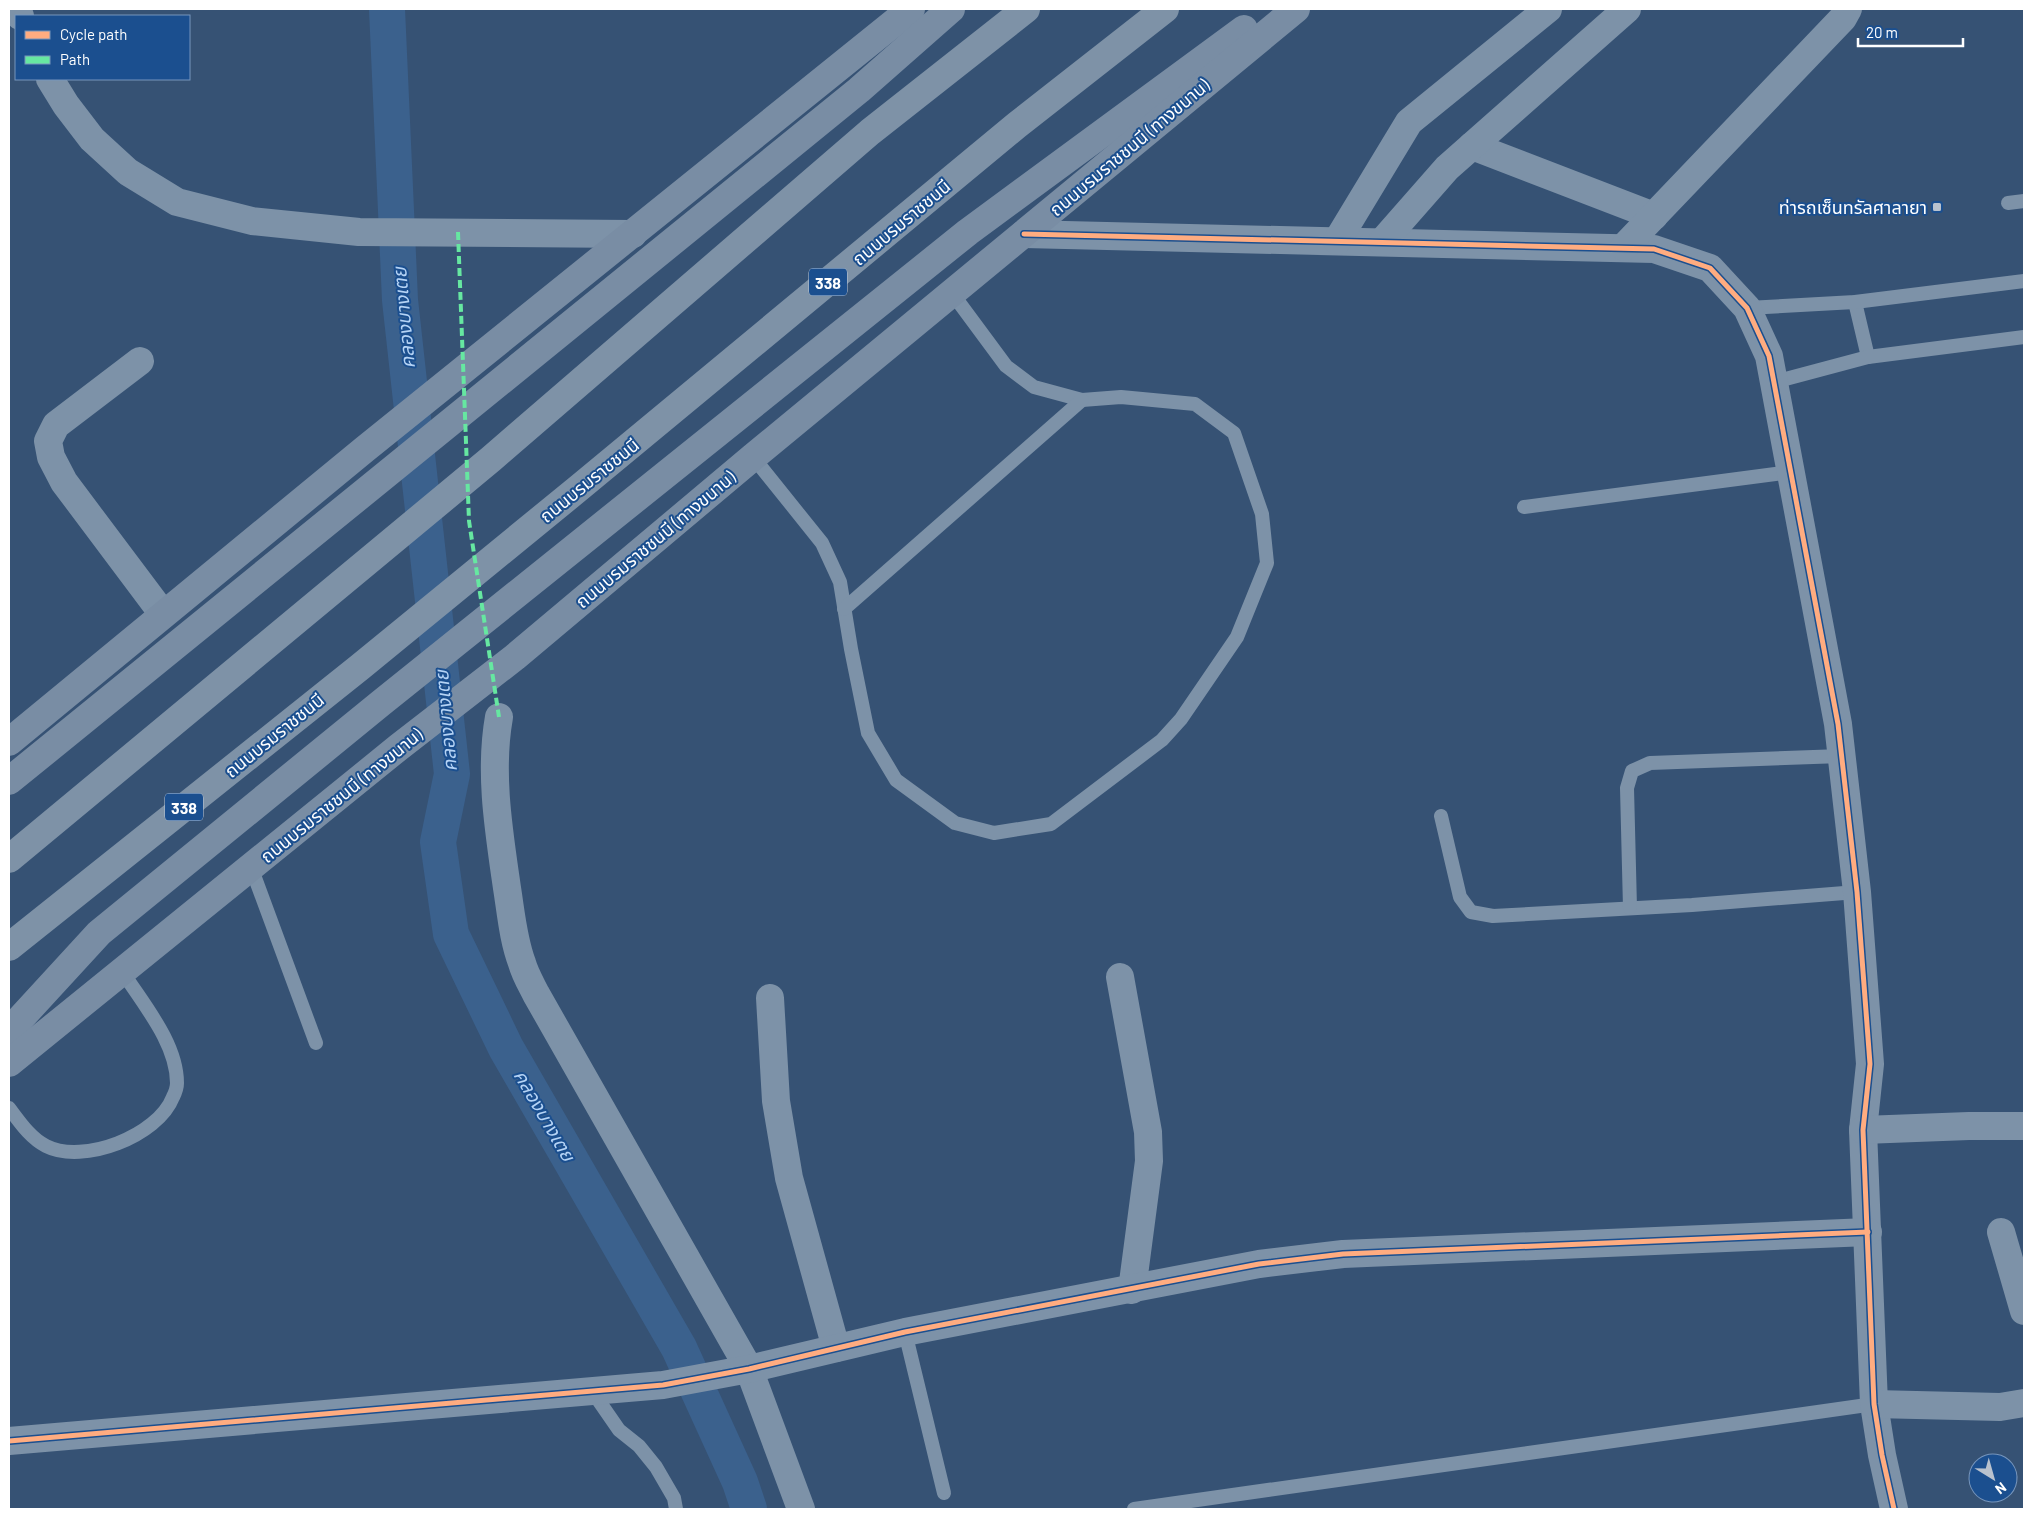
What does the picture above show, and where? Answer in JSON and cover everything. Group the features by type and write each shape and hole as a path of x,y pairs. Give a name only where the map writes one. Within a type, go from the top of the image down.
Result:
{"highway":[{"path":"9,859 491,459 870,132 1026,9"},
{"name":"ถนนบรมราชชนนี","path":"9,947 360,667 580,488 1017,125 1165,9"}],"main road":[{"path":"9,742 365,449 911,9"},
{"path":"9,781 860,90 951,9"},
{"path":"9,1031 99,933 381,703 968,232 1271,9"},
{"name":"ถนนบรมราชชนนี (ทางขนาน)","path":"9,1063 399,747 515,657 753,457 1296,9"}],"street":[{"path":"1337,241 1409,122 1548,9"},
{"path":"1624,247 1843,18 1848,9"},
{"path":"1382,242 1447,168 1622,10"},
{"path":"51,80 66,105 92,139 128,172 177,202 252,221 359,232 633,234"},
{"path":"1472,146 1654,216"},
{"path":"1024,234 1654,249 1710,268 1747,308 1769,356 1838,724 1842,756 1857,892 1870,1064 1863,1130 1874,1404 1882,1455 1894,1509"},
{"path":"140,361 56,424 48,441 51,457 64,482 164,614"},
{"path":"499,717 494,745 496,793 503,861 514,935 522,964 536,994 738,1370 801,1509"},
{"path":"1120,977 1148,1132 1149,1161 1132,1290"},
{"path":"770,998 776,1102 789,1178 836,1348"},
{"path":"1863,1130 2024,1126"},
{"path":"9,1441 663,1385 905,1332 1132,1290 1259,1264 1343,1254 1868,1232"},
{"path":"2001,1232 2024,1311"},
{"path":"1874,1404 2000,1407 2024,1403"}],"lane":[{"path":"2008,203 2024,201"},
{"path":"1747,308 1855,302 2024,281"},
{"path":"753,457 822,543 840,582 868,733 896,780 955,823 994,833 1051,824 1162,740 1181,718 1236,636 1267,563 1262,514 1234,433 1195,404 1121,397 1082,400 1034,387 1006,366 952,293"},
{"path":"1855,302 1868,357"},
{"path":"1774,382 1868,357 2024,336"},
{"path":"844,609 1082,400"},
{"path":"1524,506 1790,472"},
{"path":"1630,908 1627,788 1632,770 1650,762 1842,756"},
{"path":"1441,816 1460,897 1471,912 1493,916 1857,892"},
{"path":"251,867 316,1043"},
{"path":"9,1108 29,1133 46,1146 76,1153 116,1145 151,1126 168,1109 178,1084 172,1050 122,971"},
{"path":"905,1332 944,1493"},
{"path":"592,1391 619,1430 638,1446 656,1467 674,1498 676,1509"},
{"path":"1134,1509 1874,1404"}],"waterway":[{"name":"คลองบางเตย","path":"387,9 400,300 452,774 438,842 451,934 506,1048 679,1348 740,1482 749,1509"}],"marked path":[{"path":"458,232 469,521 499,717"}],"cycle path":[{"path":"1024,234 1654,249 1710,268 1747,308 1769,356 1838,724 1857,892 1870,1064 1863,1130 1874,1404 1882,1455 1894,1509"},
{"path":"9,1441 663,1385 749,1369 905,1332 1259,1264 1343,1254 1868,1232"}],"place":[{"name":"ท่ารถเซ็นทรัลศาลายา","path":"1937,207"}]}
